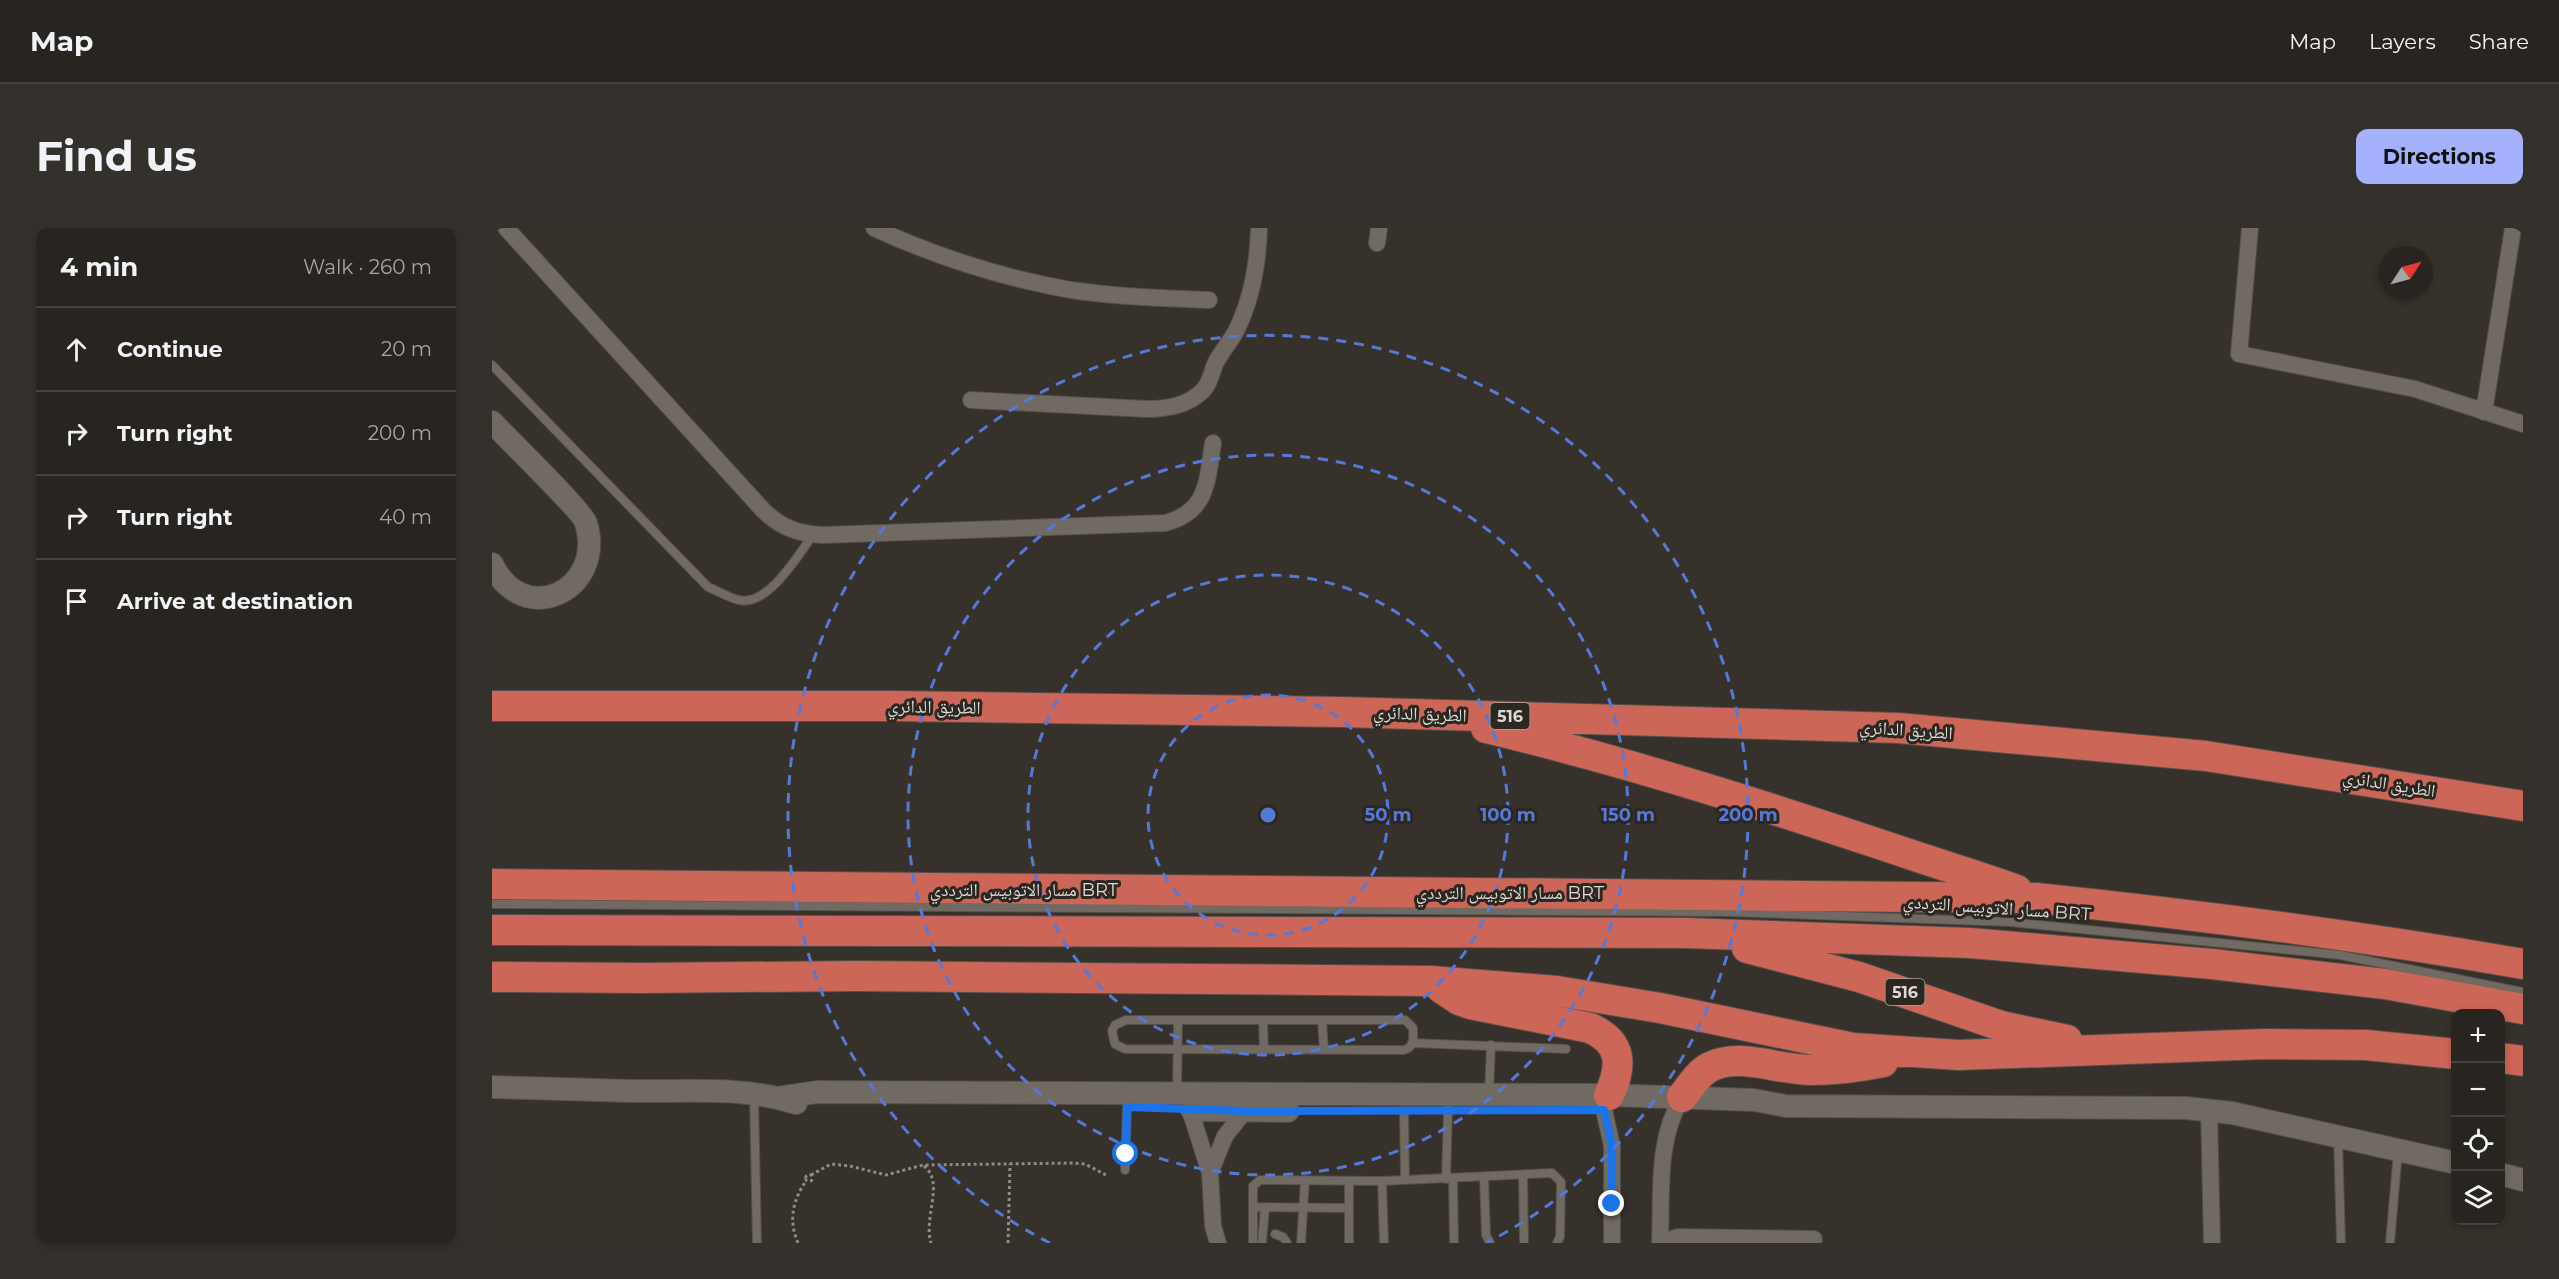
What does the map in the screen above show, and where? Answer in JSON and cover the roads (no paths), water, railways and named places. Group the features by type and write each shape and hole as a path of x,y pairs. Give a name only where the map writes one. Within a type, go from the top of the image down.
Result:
{"highway":[{"name":"الطريق الدائري","path":"492,706 894,706 1428,714 1898,728 2206,756 2523,806"},
{"name":"516","path":"1428,714 1560,746 1675,779 1857,835 2036,898"},
{"name":"516","path":"492,884 2036,898 2154,910 2389,941 2523,964"},
{"name":"516","path":"492,930 1686,933 1970,943 2201,963 2385,984 2523,1009"},
{"name":"516","path":"1686,933 1858,976 2001,1026 2123,1050"},
{"name":"516","path":"492,977 857,976 1431,981 1557,991 1660,1008 1853,1048 1919,1054 2123,1050 2266,1044 2344,1045 2451,1054"},
{"path":"1431,981 1458,1000 1470,1004 1590,1028 1605,1035 1618,1057 1616,1081 1607,1103"},
{"path":"1679,1103 1698,1076 1709,1067 1720,1063 1743,1062 1816,1070 1864,1066 1919,1054"},
{"path":"2505,1059 2523,1061"}],"street":[{"path":"506,228 763,510 786,528 813,535 1165,523 1183,517 1198,504 1206,485 1213,443"},
{"path":"874,228 955,260 1033,282 1112,295 1209,300"},
{"path":"971,400 1147,409 1168,408 1199,395 1207,386 1216,363 1244,314 1253,283 1259,228"},
{"path":"2250,228 2239,354 2392,383 2439,395 2523,424"},
{"path":"2484,412 2513,228"},
{"path":"492,423 586,520 588,544 585,566 574,584 557,595 539,598 520,593 505,582 492,564"},
{"path":"492,1087 632,1091 702,1090 783,1097 817,1092 1183,1103 1489,1096 1607,1103"},
{"path":"783,1097 798,1104 815,1106 1127,1107 1183,1103"},
{"path":"1246,1103 1404,1111 1762,1100 1786,1106 2166,1107 2209,1110 2451,1162"},
{"path":"1183,1103 1210,1173 1213,1226 1218,1243"},
{"path":"1210,1173 1225,1136 1246,1103"},
{"path":"1607,1103 1612,1157 1612,1243"},
{"path":"1679,1103 1664,1147 1660,1243 1678,1237 1814,1239"},
{"path":"2209,1110 2212,1243"},
{"path":"2505,1175 2523,1180"}],"lane":[{"path":"492,365 708,587 740,601 760,598 785,573 813,535"},
{"name":"مسار الاتوبيس الترددي BRT","path":"492,904 1716,912 2010,922 2340,955 2523,992"},
{"path":"1126,1020 1178,1020 1405,1020 1412,1024 1413,1042 1412,1047 1404,1050 1178,1050 1120,1048 1112,1039 1114,1025 1126,1020"},
{"path":"1178,1020 1178,1050 1183,1103"},
{"path":"1263,1020 1264,1050"},
{"path":"1322,1020 1324,1050"},
{"path":"1413,1042 1566,1048"},
{"path":"1489,1096 1491,1046"},
{"path":"753,1094 757,1243"},
{"path":"1125,1170 1127,1107"},
{"path":"1448,1110 1449,1179 1454,1243"},
{"path":"1404,1111 1405,1180"},
{"path":"2338,1137 2341,1243"},
{"path":"2390,1243 2398,1150"},
{"path":"1253,1243 1253,1186 1257,1181 1382,1181 1552,1173 1559,1178 1560,1237 1557,1243"},
{"path":"1523,1175 1524,1243"},
{"path":"1485,1177 1486,1235 1490,1243"},
{"path":"1301,1243 1305,1180"},
{"path":"1349,1181 1349,1243"},
{"path":"1382,1181 1384,1243"},
{"path":"1253,1207 1349,1208"},
{"path":"1262,1243 1265,1207"},
{"path":"1275,1234 1283,1237 1287,1243"}]}
